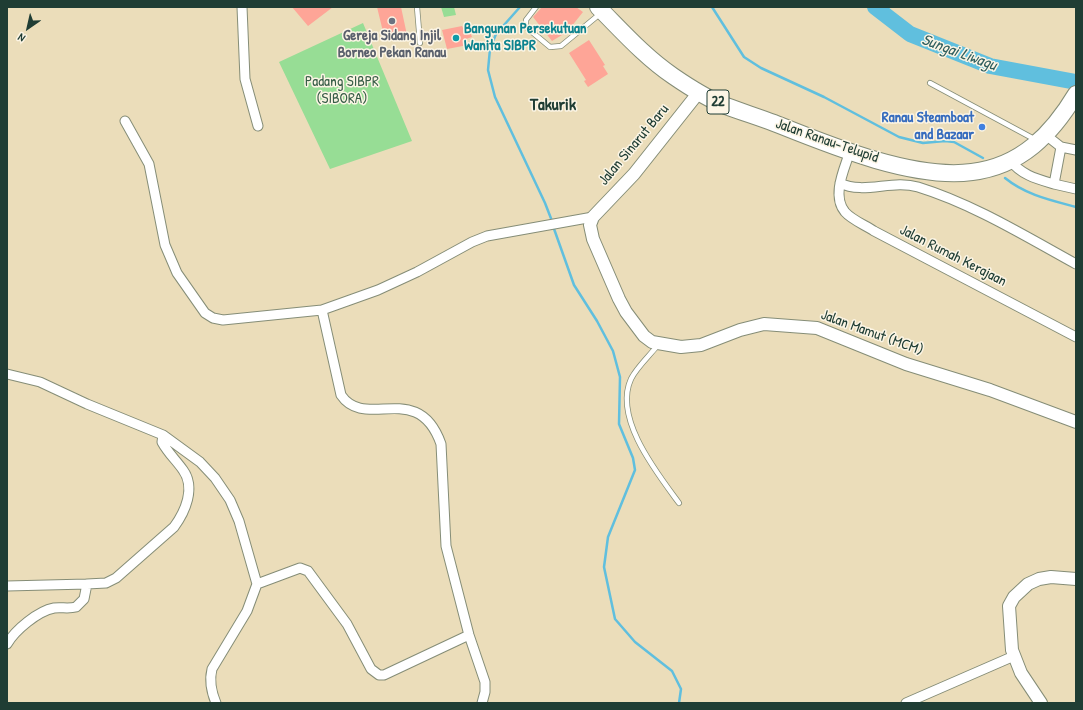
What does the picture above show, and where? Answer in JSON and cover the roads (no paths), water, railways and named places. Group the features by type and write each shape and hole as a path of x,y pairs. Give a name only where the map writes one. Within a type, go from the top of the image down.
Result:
{"highway":[{"name":"Jalan Ranau-Telupid","path":"600,9 652,60 673,76 725,106 862,156 929,172 972,172 1000,164 1028,152 1043,139 1072,101"}],"street":[{"path":"242,7 245,79 258,126"},
{"name":"Jalan Sinarut Baru","path":"593,217 634,174 699,92"},
{"path":"126,121 149,164 165,245 170,258 177,273 205,313 213,318 223,320 322,310 397,282 472,242 487,236 593,217"},
{"path":"1043,139 1061,147 1076,150"},
{"path":"1054,184 1061,147"},
{"name":"Jalan Rumah Kerajaan","path":"850,151 840,183 841,203 845,211 852,217 907,249 1076,336"},
{"path":"1010,160 1014,165 1030,177 1076,189"},
{"path":"840,183 852,188 898,184 917,186 961,203 1076,264"},
{"name":"Jalan Mamut (MCM)","path":"593,217 590,225 593,239 626,312 644,336 659,344 681,347 701,345 740,330 764,324 817,328 906,364 990,390 1076,422"},
{"path":"322,310 341,394 345,402 360,409 403,408 412,410 431,424 437,434 441,444 446,546 469,634 485,682 485,692 482,703"},
{"path":"7,374 40,382 87,404 163,435 200,462 215,478 230,500 239,521 257,584 247,611 212,669 210,678 211,690 216,703"},
{"path":"7,586 87,584 106,582 116,578 174,528 180,519 190,488 184,471 162,442 163,435"},
{"path":"257,584 300,568 308,571 347,624 371,669 379,675 384,675 469,634"},
{"path":"1041,703 1021,673 1014,656 1009,606 1014,597 1028,584 1039,579 1051,577 1076,579"},
{"path":"7,644 16,630 42,613 56,608 76,607 84,599 87,584"},
{"path":"906,703 1014,656"}],"lane":[{"path":"417,7 420,43"},
{"path":"536,7 526,20 526,27 550,47 554,48 564,44 600,9"},
{"path":"930,83 1043,139"},
{"path":"659,344 631,379 627,400 632,429 650,462 679,504"}],"waterway":[{"path":"520,7 496,34 490,49 488,70 495,97 552,221"},
{"path":"712,7 744,57 761,68 824,97 899,137 923,143 945,141 954,142 983,158"},
{"name":"Sungai Liwagu","path":"875,7 910,34 990,66 1076,82"},
{"path":"1005,178 1021,189 1030,193 1076,207"},
{"path":"553,226 574,285 597,321 613,351 620,377 619,424 633,458 635,470 608,537 604,567 615,619 635,642 672,671 681,689 679,703"}],"place":[{"name":"Gereja Sidang Injil Borneo Pekan Ranau","path":"392,21"},
{"name":"Bangunan Persekutuan Wanita SIBPR","path":"456,38"},
{"name":"Ranau Steamboat and Bazaar","path":"982,127"}],"district":[{"name":"Takurik","path":"553,105"}],"park label":[{"name":"Padang SIBPR (SIBORA)","path":"342,90"}]}
